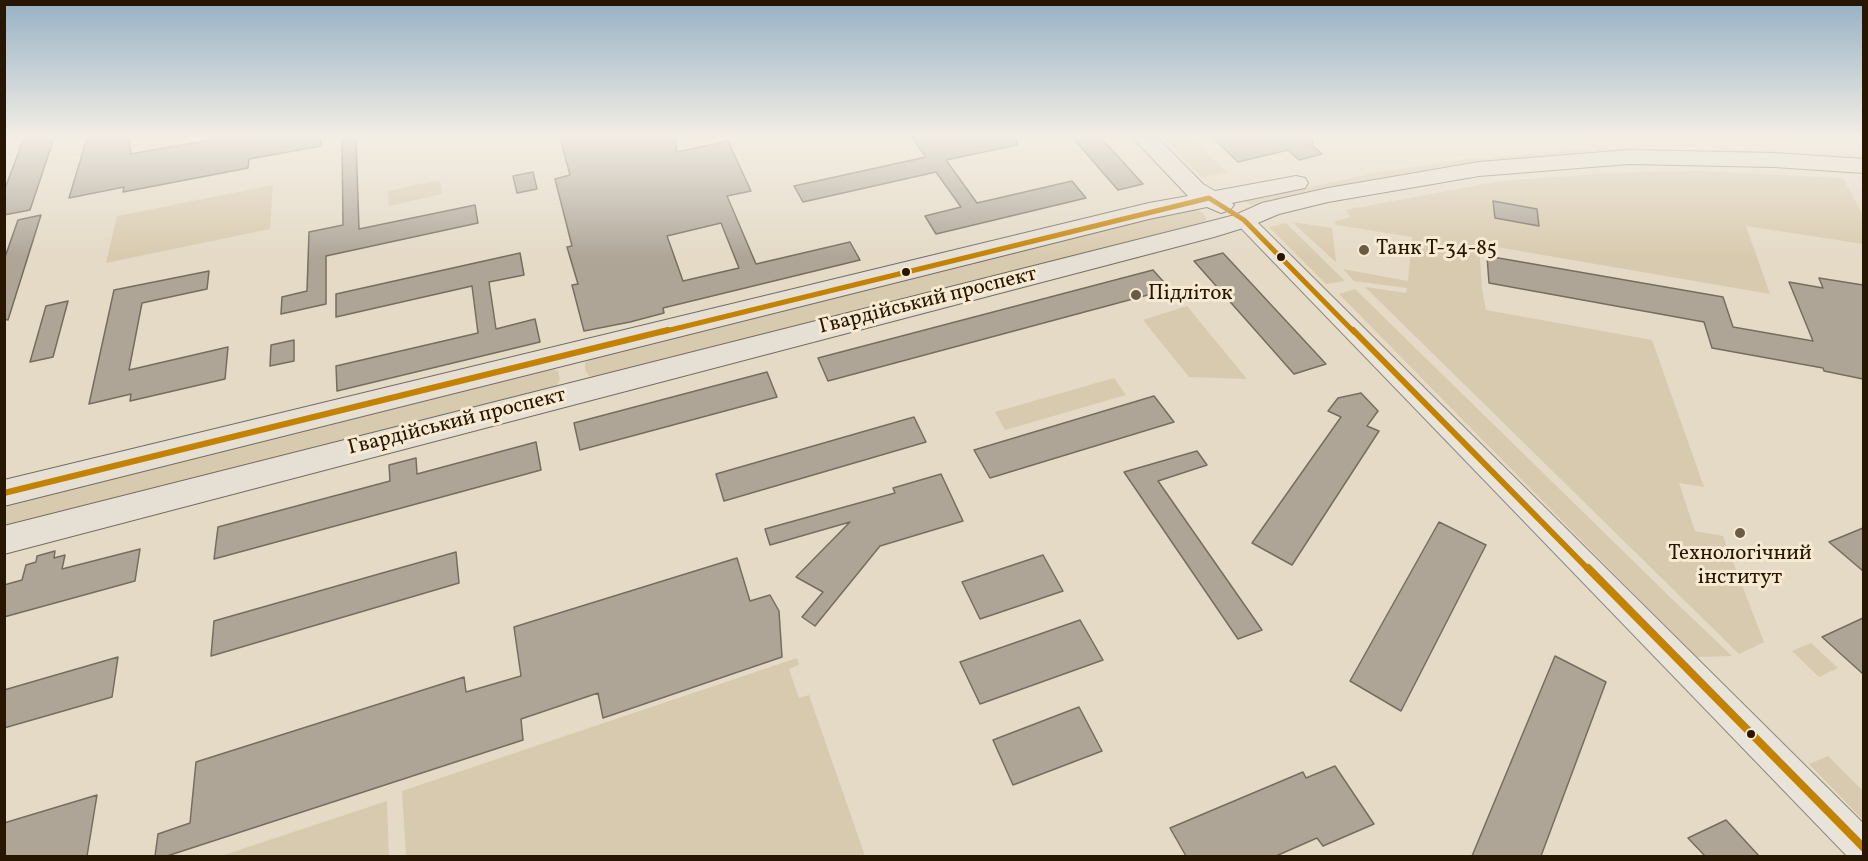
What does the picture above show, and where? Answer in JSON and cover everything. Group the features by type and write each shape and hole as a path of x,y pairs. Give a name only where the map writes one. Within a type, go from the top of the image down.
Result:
{"main road":[{"path":"1184,178 1194,189 1244,220"},
{"name":"Гвардійський проспект","path":"4,493 1209,198 1318,178"},
{"name":"Гвардійський проспект","path":"4,540 1244,220 1271,208 1421,178"},
{"path":"566,355 575,393"}],"street":[{"path":"1244,220 1863,849"}],"shaded area":[{"path":"1351,178 1378,178 1252,205 1244,201"},
{"path":"1540,178 1843,178 1863,215 1863,244 1746,226 1770,294 1479,244 1486,310 1652,340 1704,487 1679,483 1695,531 1723,536 1764,642 1739,654 1365,287 1406,293 1407,288 1354,281 1343,269 1408,281 1412,237 1336,225 1335,221 1351,217 1345,210 1501,181"},
{"path":"440,180 442,194 389,206 388,191"},
{"path":"273,185 270,229 106,263 117,216"},
{"path":"1193,207 1203,213 1207,221 598,378 589,376 585,370 585,363 590,357"},
{"path":"1292,222 1332,228 1336,262"},
{"path":"1286,223 1345,281 1326,284 1269,227"},
{"path":"1355,289 1732,656 1696,657 1339,294"},
{"path":"1187,306 1247,379 1189,377 1143,320"},
{"path":"549,367 558,371 560,379 556,387 5,529 5,502"},
{"path":"1114,378 1126,395 1005,430 995,412"},
{"path":"1811,643 1838,668 1819,677 1792,651"},
{"path":"797,658 799,665 789,669 799,698 809,695 865,856 406,856 402,791"},
{"path":"1828,756 1863,791 1863,820 1809,764"},
{"path":"387,801 389,856 221,856"}],"building":[{"path":"9,178 41,178 30,210 4,215 4,191"},
{"path":"75,178 195,178 123,192 124,187 69,198"},
{"path":"342,178 357,178 359,229 475,205 478,223 326,256 326,304 281,314 282,297 307,291 309,232 343,225"},
{"path":"514,178 534,178 537,189 517,193"},
{"path":"745,178 751,191 727,196 756,264 850,242 860,260 663,308 664,313 630,322 584,331 572,285 578,284 567,247 572,246 555,179","holes":["721,223 739,268 683,281 667,236"]},
{"path":"830,178 909,178 803,202 794,186"},
{"path":"940,178 959,178 977,203 1072,181 1086,198 936,234 925,216 961,207"},
{"path":"1108,178 1138,178 1143,184 1118,190"},
{"path":"1493,201 1537,209 1539,226 1495,218"},
{"path":"41,215 8,320 4,319 4,260 18,220"},
{"path":"520,253 524,275 489,282 496,329 535,319 540,342 337,391 336,366 478,333 472,286 336,317 336,294"},
{"path":"1223,253 1326,364 1294,374 1194,261"},
{"path":"1487,256 1723,297 1733,327 1813,341 1789,282 1823,288 1819,278 1863,285 1863,379 1824,371 1823,368 1712,348 1704,322 1489,283"},
{"path":"1153,270 1170,289 828,381 818,358"},
{"path":"209,271 207,289 142,303 129,370 228,347 225,379 130,401 131,394 89,404 114,290"},
{"path":"68,301 53,357 30,362 46,306"},
{"path":"294,340 294,361 270,366 271,345"},
{"path":"767,372 777,397 580,450 574,423"},
{"path":"1361,393 1378,411 1367,426 1379,431 1292,565 1252,543 1341,417 1328,411 1338,398"},
{"path":"1154,396 1174,422 990,478 974,450"},
{"path":"914,417 926,442 724,501 716,474"},
{"path":"536,442 541,470 214,559 218,527 390,481 389,465 416,458 417,474"},
{"path":"1197,451 1207,465 1158,481 1262,630 1238,639 1124,472"},
{"path":"941,474 963,521 880,546 815,626 802,617 823,592 796,577 850,522 770,545 765,529 895,493 893,488"},
{"path":"1439,522 1486,545 1401,711 1350,681"},
{"path":"1863,528 1863,571 1829,542"},
{"path":"140,549 135,581 4,617 4,585 22,580 26,565 36,562 37,556 55,551 54,558 65,555 62,569"},
{"path":"456,552 459,583 211,656 214,621"},
{"path":"1043,555 1063,591 980,619 962,582"},
{"path":"737,558 750,601 770,595 779,611 782,657 603,718 598,693 521,719 523,740 167,856 155,856 158,834 190,823 196,762 464,677 466,692 521,676 514,627"},
{"path":"1863,618 1863,674 1822,637"},
{"path":"1080,620 1103,660 980,704 960,662"},
{"path":"1555,656 1606,682 1541,856 1472,856"},
{"path":"118,657 112,697 4,728 4,690"},
{"path":"1079,707 1102,751 1013,785 993,740"},
{"path":"1335,766 1374,824 1323,846 1317,838 1276,856 1186,856 1170,828 1303,772 1306,778"},
{"path":"97,795 87,856 4,856 4,823"},
{"path":"1726,820 1759,856 1705,856 1688,838"}],"transit line":[{"path":"4,493 1209,198 1244,220 1864,848"}],"place":[{"name":"Танк Т-34-85","path":"1364,250"},
{"name":"Підліток","path":"1136,295"},
{"name":"Технологічний інститут","path":"1740,533"}]}
